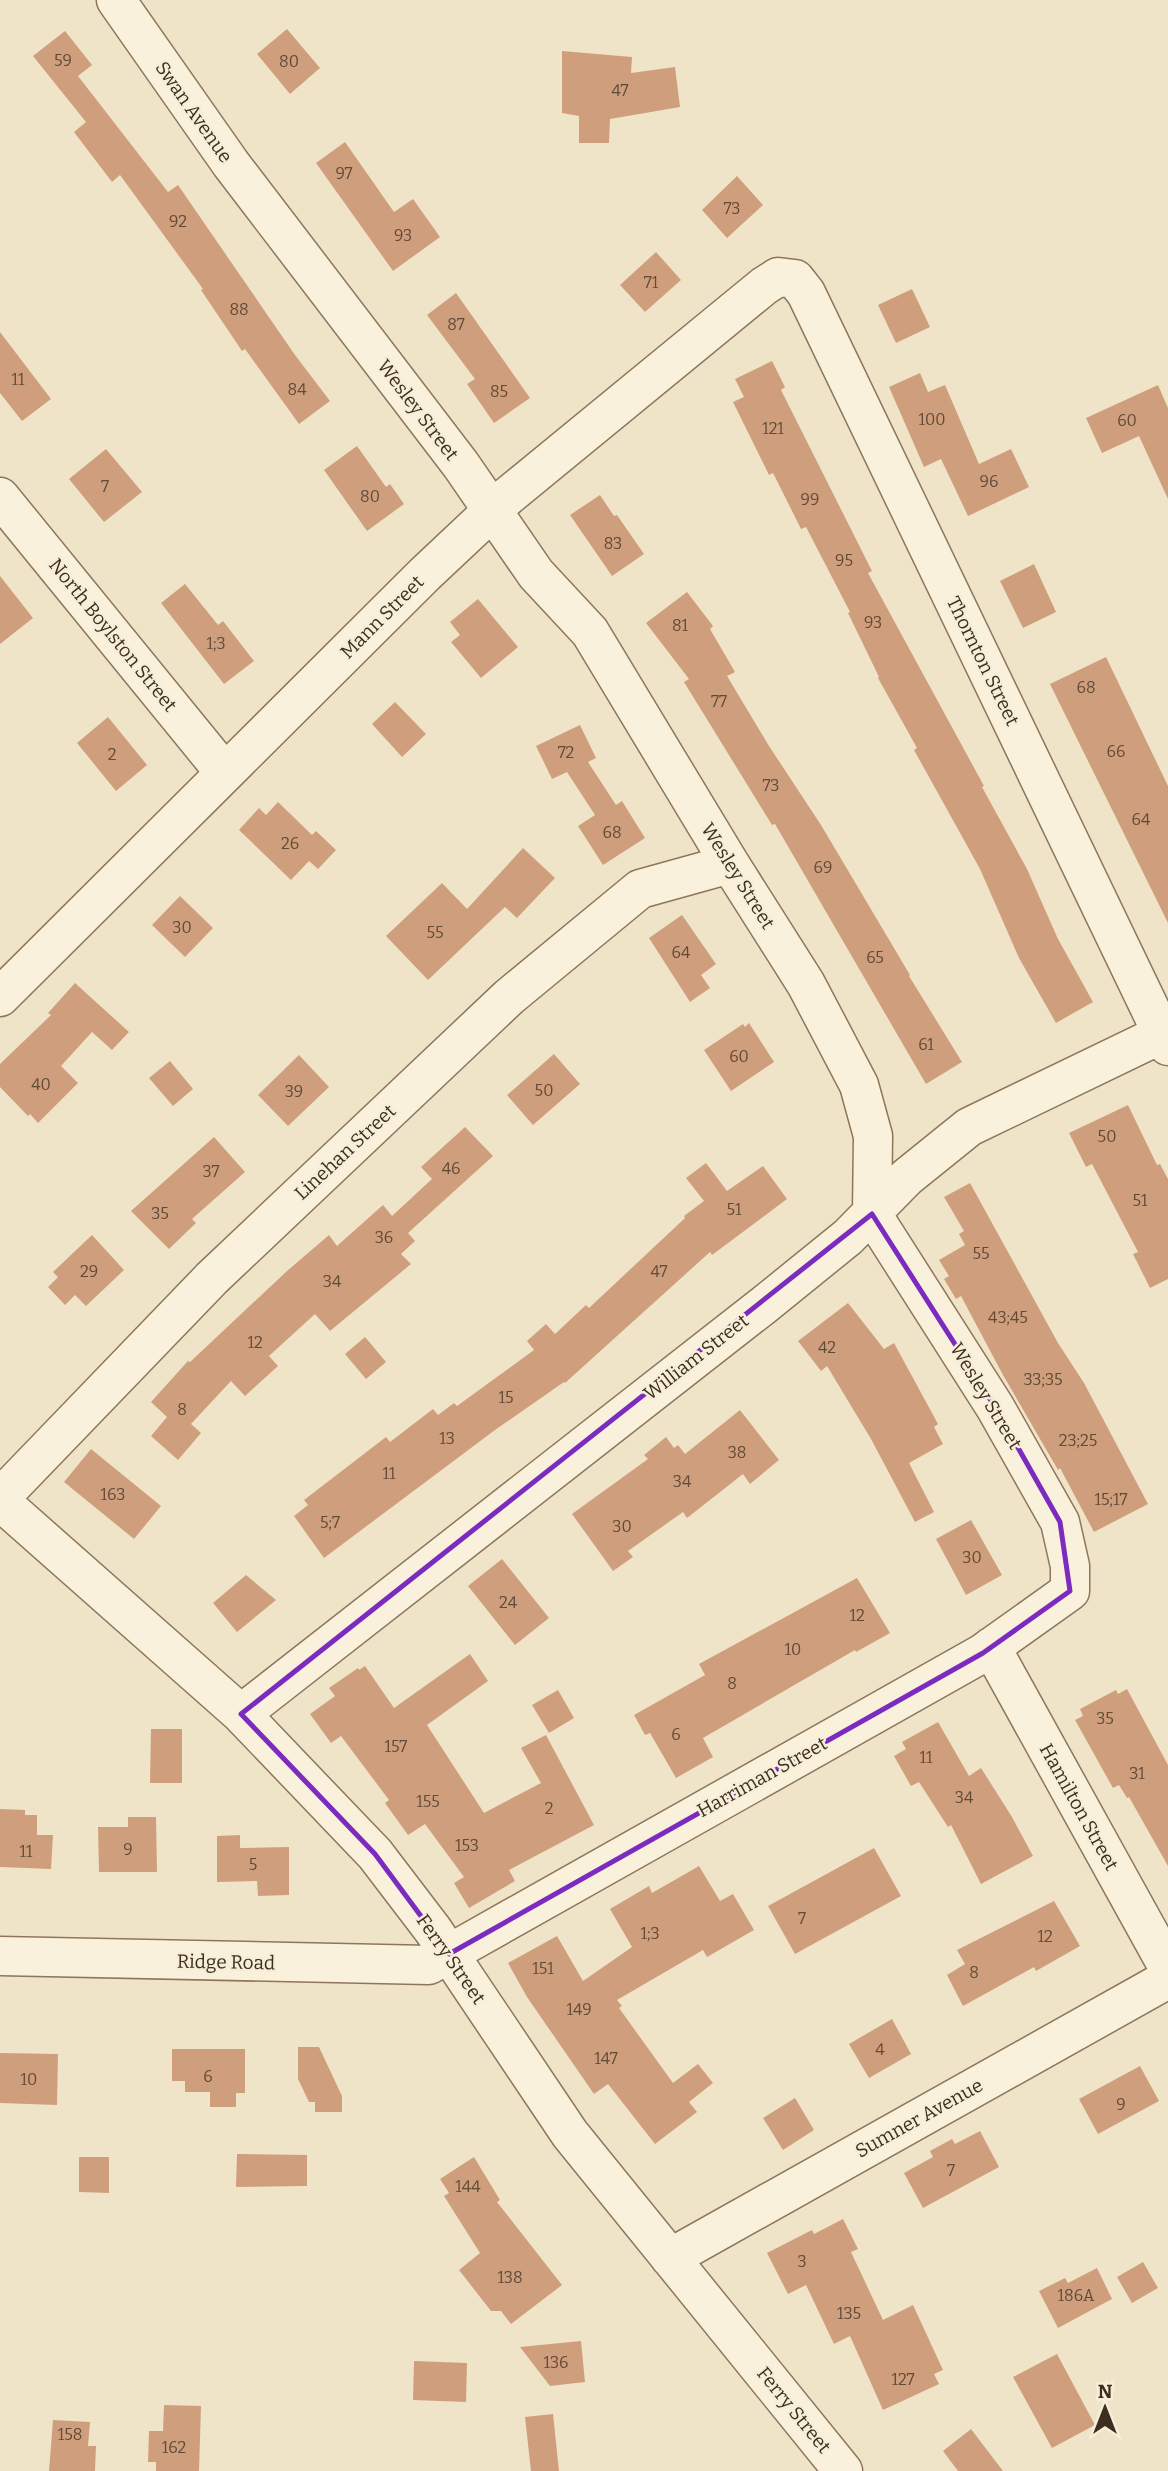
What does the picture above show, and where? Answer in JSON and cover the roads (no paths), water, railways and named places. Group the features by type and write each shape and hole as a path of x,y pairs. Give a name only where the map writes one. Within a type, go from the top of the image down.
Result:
{"street":[{"name":"Swan Avenue","path":"117,0 274,222"},
{"name":"Wesley Street","path":"274,222 461,465 536,574 590,632 806,984 859,1086 873,1136 872,1214 995,1407 1059,1522 1070,1566 1070,1591"},
{"name":"Mann Street","path":"0,997 425,574 492,511 764,286 778,277 795,279"},
{"name":"Thornton Street","path":"795,279 806,293 1166,1037"},
{"name":"North Boylston Street","path":"0,498 225,773"},
{"name":"Linehan Street","path":"0,1499 212,1278 509,997 640,889 730,864"},
{"name":"William Street","path":"241,1714 764,1305 848,1237 907,1177 969,1127 1166,1037"},
{"name":"Ferry Street","path":"0,1499 241,1714 375,1854 449,1954 570,2134 843,2471"},
{"name":"Harriman Street","path":"449,1954 991,1647 1070,1591"},
{"name":"Hamilton Street","path":"991,1647 1168,1967"},
{"name":"Ridge Road","path":"0,1956 429,1965 449,1954"},
{"name":"Sumner Avenue","path":"670,2258 1168,1979"}]}
